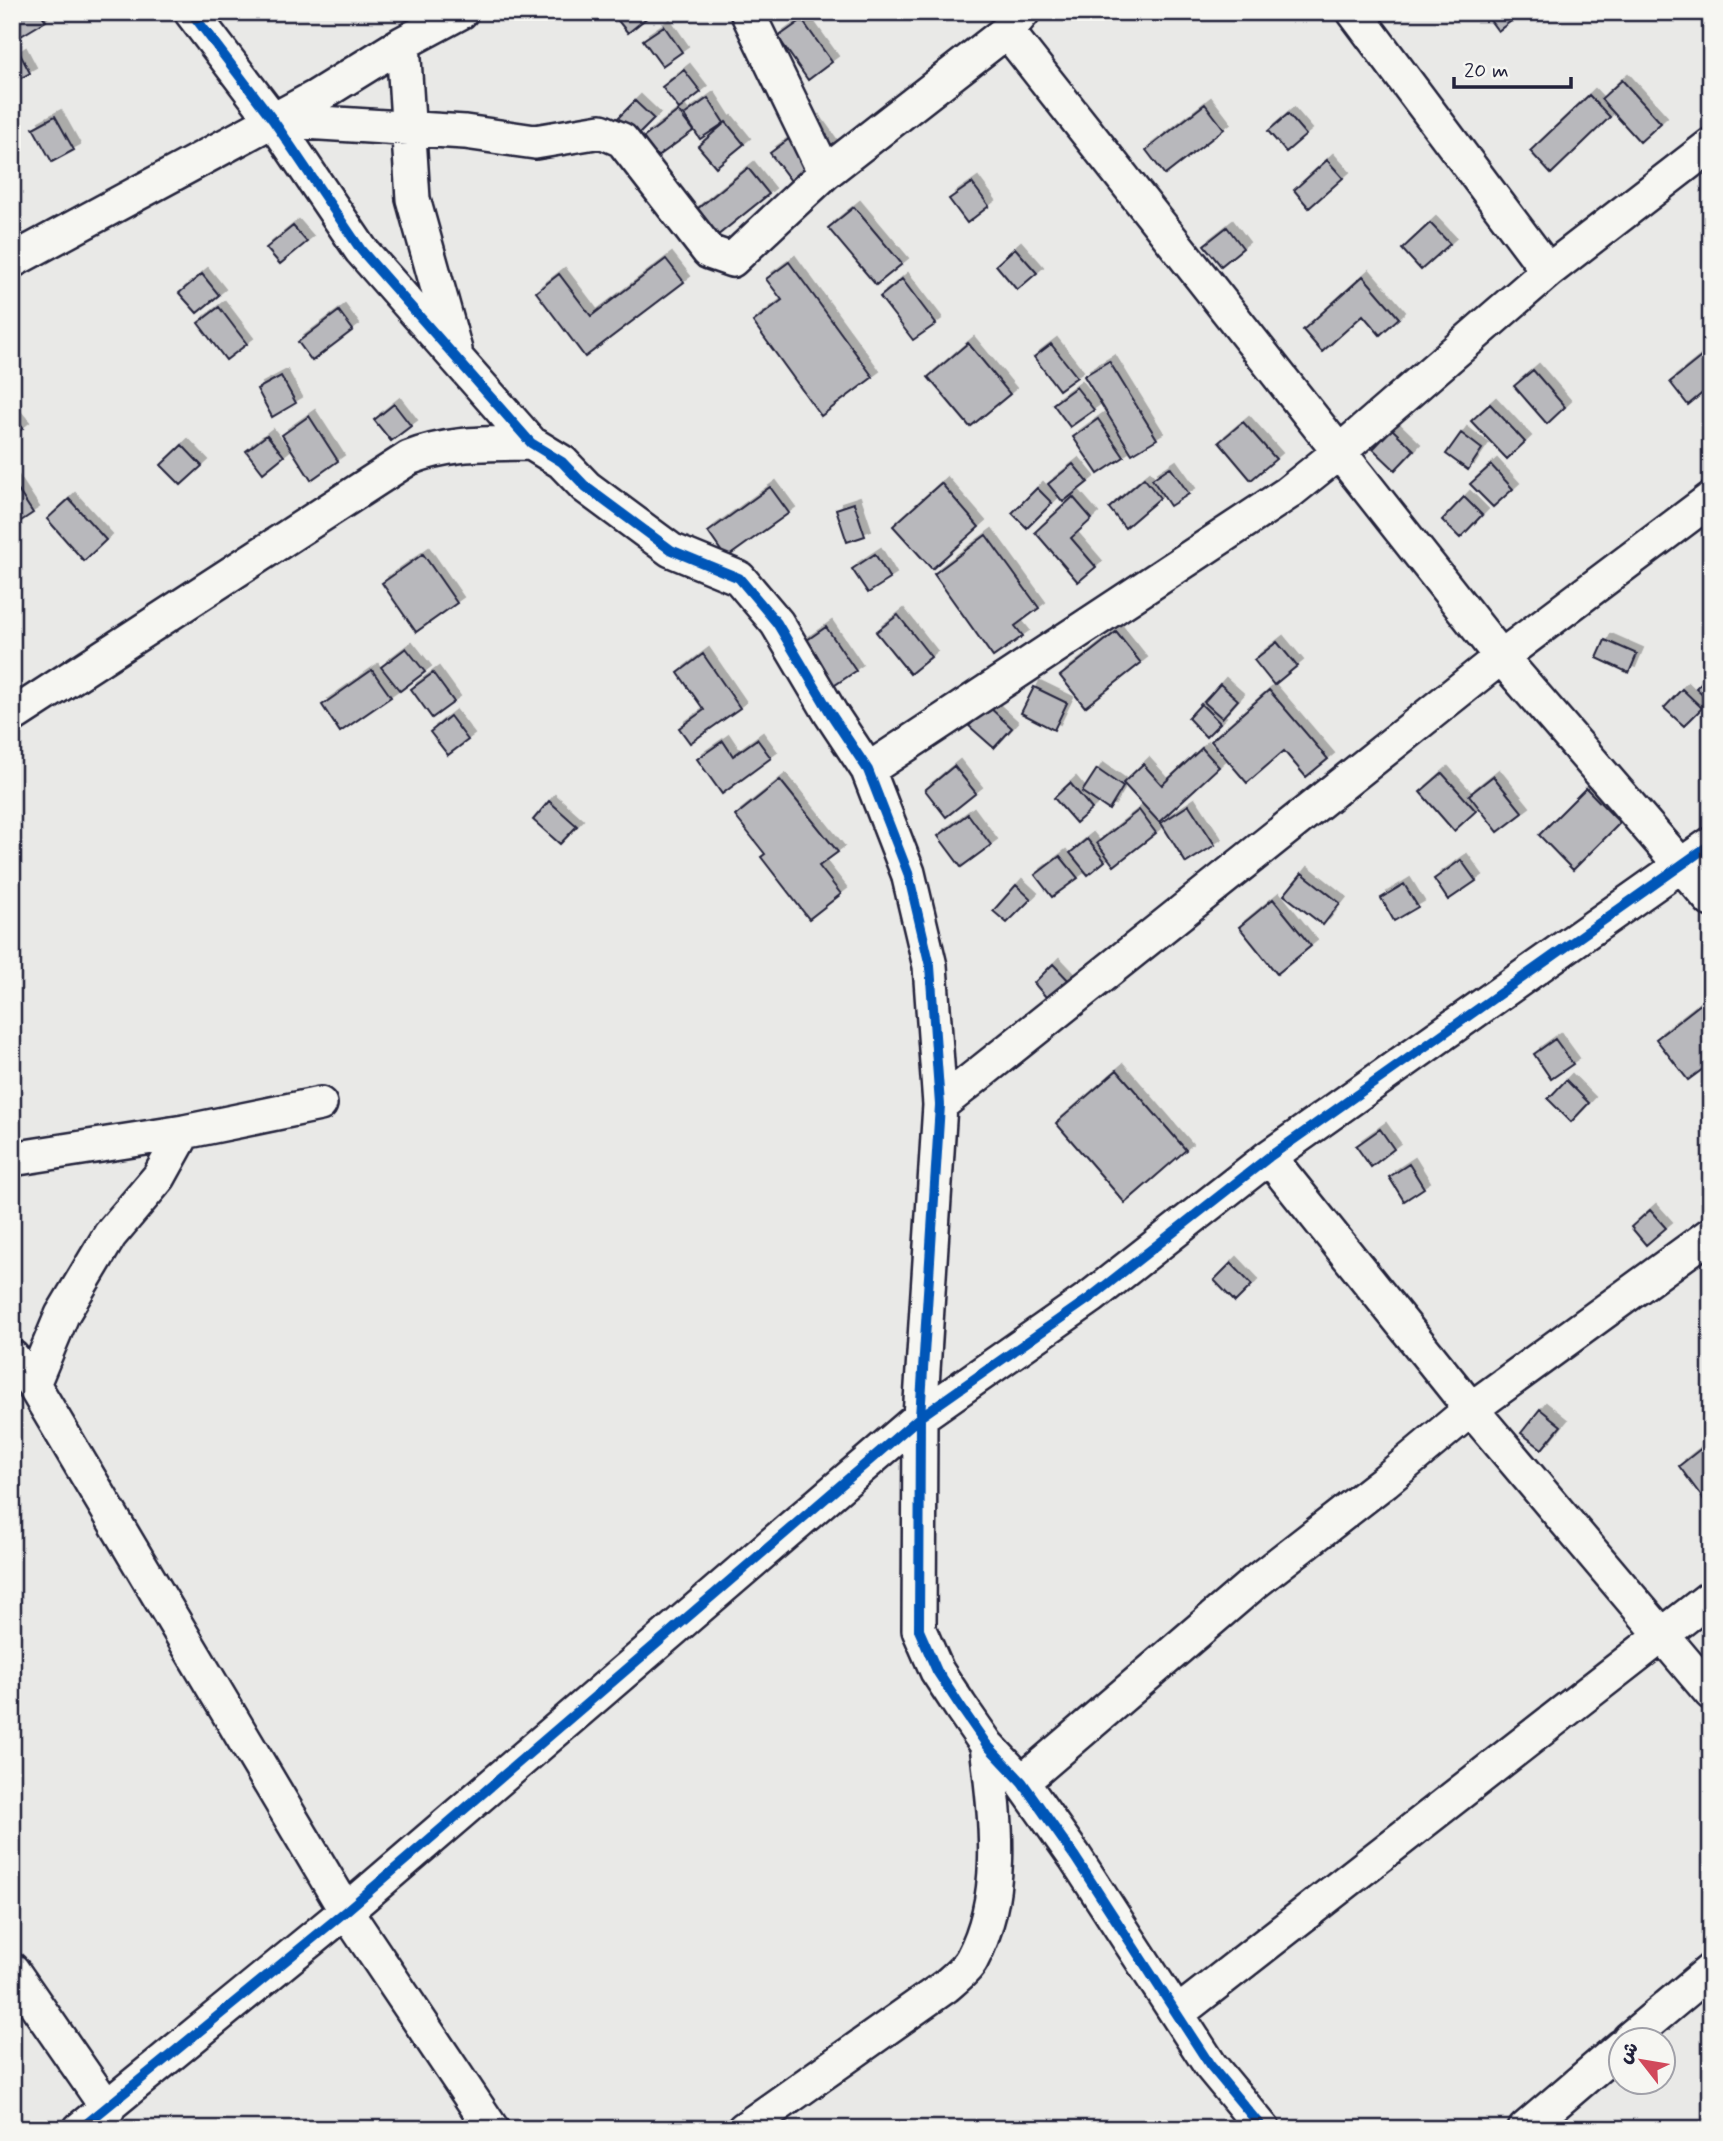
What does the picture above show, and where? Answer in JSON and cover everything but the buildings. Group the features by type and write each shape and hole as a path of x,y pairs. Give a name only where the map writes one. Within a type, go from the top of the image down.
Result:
{"street":[{"path":"191,12 274,120 361,250 531,443 562,462 586,487 671,550 739,579 777,622 831,714 868,770 908,873 930,966 940,1105 920,1417 919,1630 937,1671 987,1745 1022,1782 1251,2125"},
{"path":"12,261 274,120 403,43 461,12"},
{"path":"747,12 825,173"},
{"path":"1354,12 1548,271"},
{"path":"274,120 465,132 535,142 601,131 622,140 709,252 732,260 825,173 1015,22 1338,453 1501,657 1683,864 1711,900"},
{"path":"403,43 413,199 457,360"},
{"path":"868,770 1288,493 1548,271 1711,145"},
{"path":"12,716 409,458 487,441 531,443"},
{"path":"940,1105 1501,657 1711,499"},
{"path":"80,2129 108,2109 346,1911 920,1417 1091,1297 1269,1157 1711,844"},
{"path":"12,1159 184,1132 320,1104"},
{"path":"33,1384 62,1315 110,1235 159,1177 184,1132"},
{"path":"1269,1157 1471,1409 1711,1693"},
{"path":"1022,1782 1254,1583 1385,1481 1471,1409 1711,1234"},
{"path":"12,1357 33,1384 346,1911 492,2129"},
{"path":"1178,2013 1711,1597"},
{"path":"744,2129 946,1986 971,1962 989,1921 998,1832 987,1745"},
{"path":"12,1970 108,2109"},
{"path":"1646,2025 1711,1970"},
{"path":"1525,2129 1608,2058"}],"cycle path":[{"path":"191,12 273,120 361,250 531,443 562,462 586,487 671,550 739,578 777,623 868,770 908,873 930,966 940,1105 920,1417 919,1630 937,1671 960,1706 987,1745 1022,1782 1075,1857 1210,2065 1263,2129"},
{"path":"80,2129 346,1911 920,1417 1091,1297 1269,1157 1711,844"}]}
